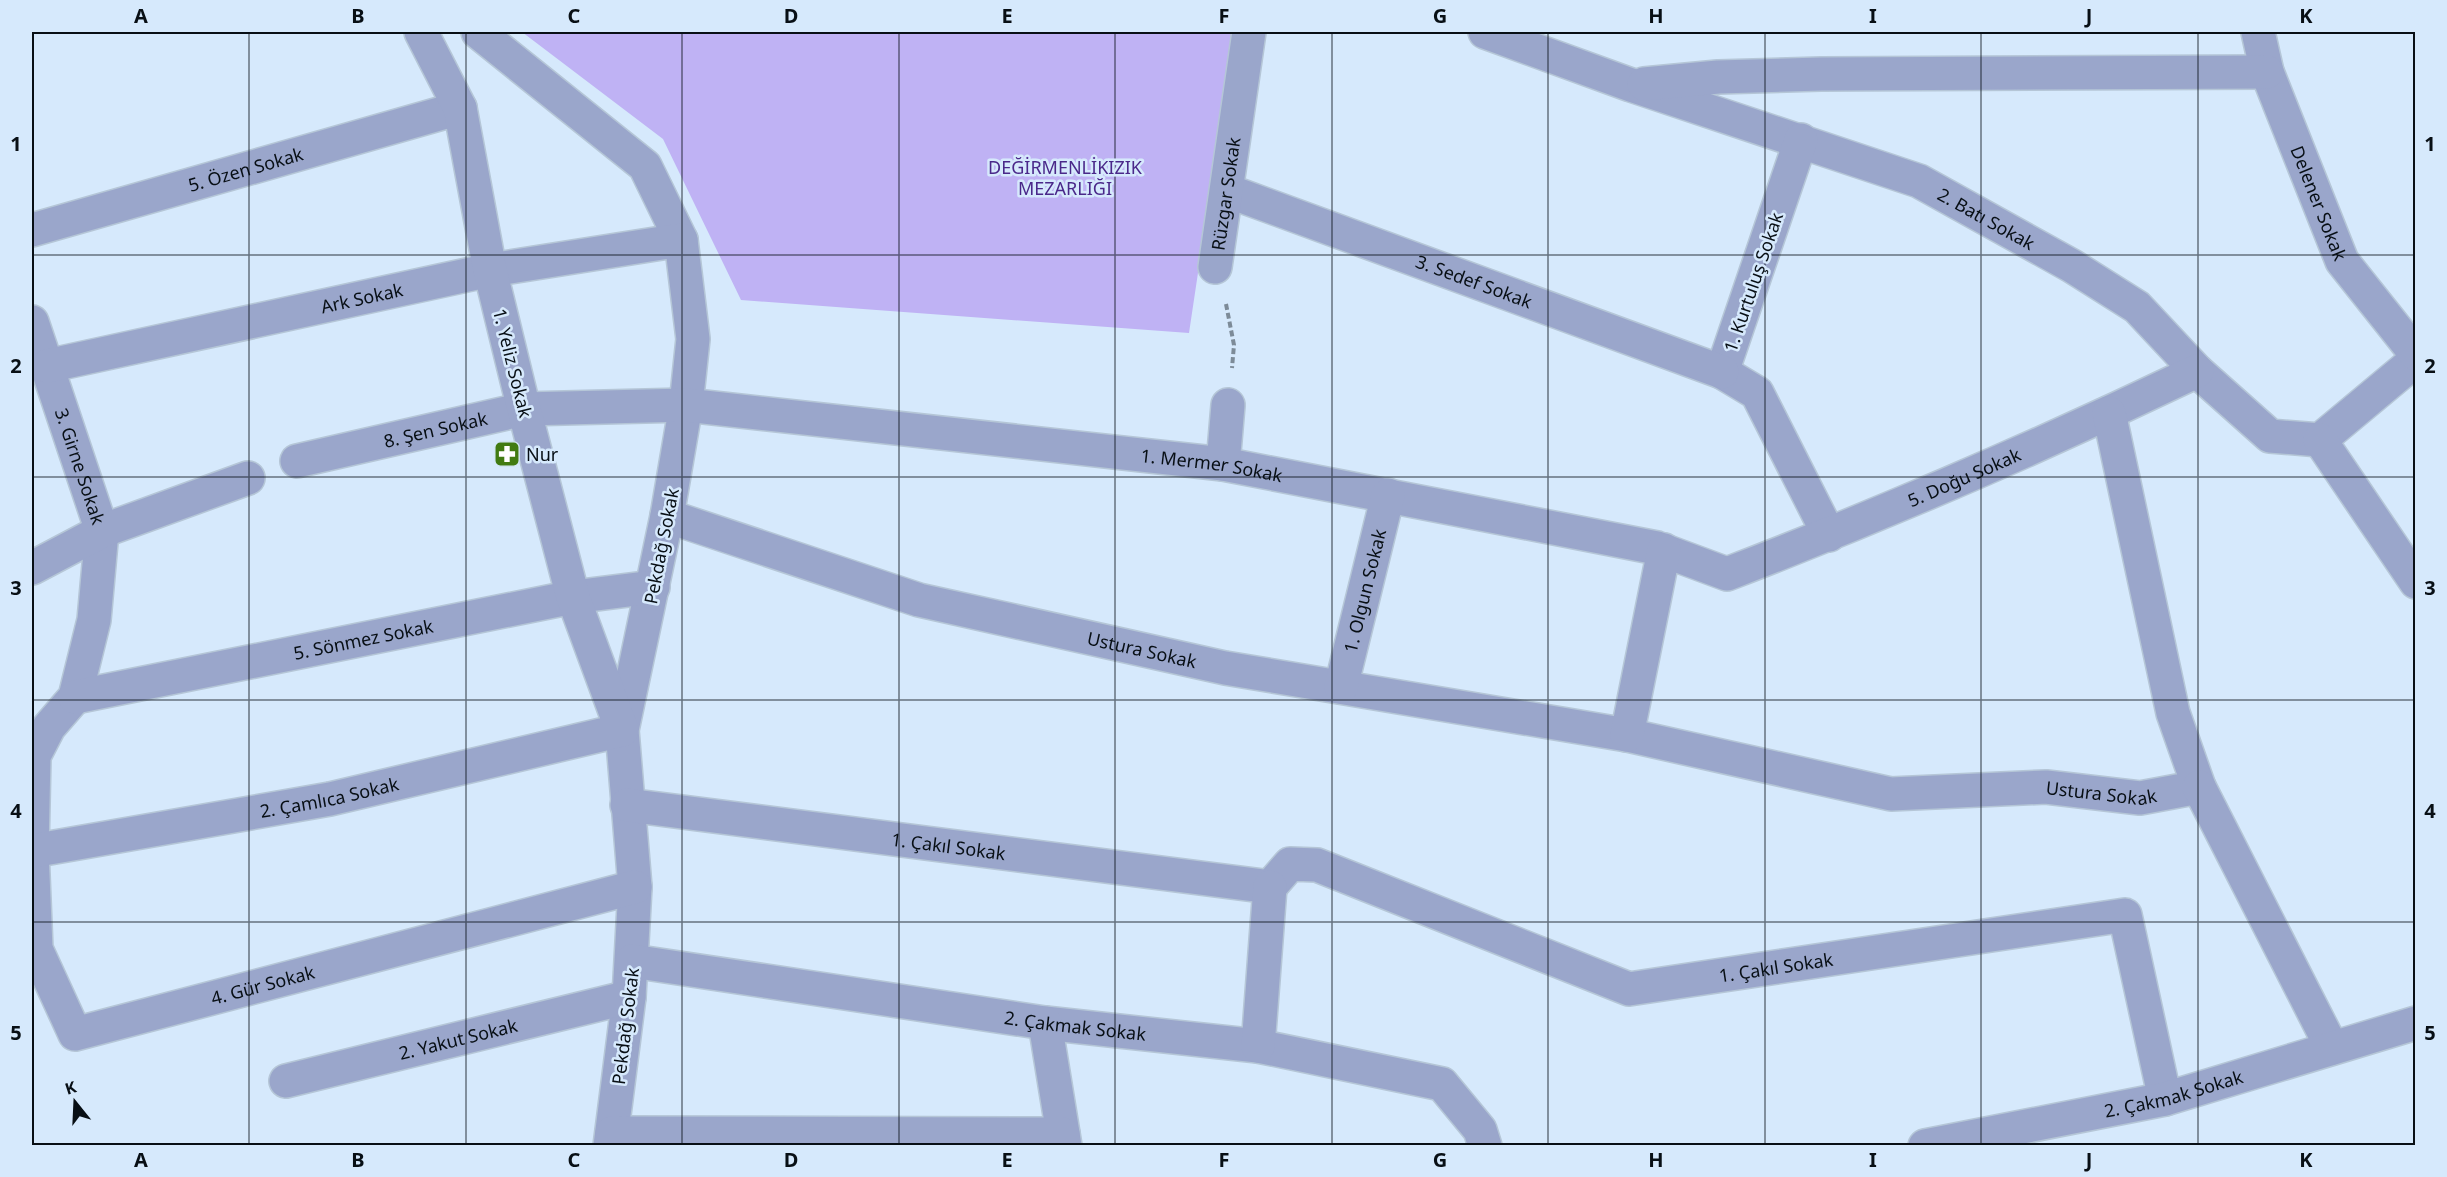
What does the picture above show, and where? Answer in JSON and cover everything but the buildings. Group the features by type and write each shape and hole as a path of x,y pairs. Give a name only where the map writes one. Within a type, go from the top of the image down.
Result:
{"street":[{"name":"1. Yeliz Sokak","path":"421,32 460,108 490,270 524,409 573,597 622,730"},
{"name":"Pekdağ Sokak","path":"478,32 645,166 681,240 693,339 686,405 667,516 622,730 635,887 629,997 611,1139"},
{"name":"Rüzgar Sokak","path":"1215,267 1228,191 1249,32"},
{"name":"2. Batı Sokak","path":"1485,32 1631,85 1802,140 1919,181 2072,266 2137,307 2197,371 2270,436 2320,440"},
{"name":"Delener Sokak","path":"2258,32 2267,72 2342,261 2415,354"},
{"path":"1631,85 1718,77 1821,74 2267,72"},
{"name":"5. Özen Sokak","path":"32,230 460,108"},
{"name":"1. Kurtuluş Sokak","path":"1802,140 1722,372 1757,393 1829,535"},
{"name":"3. Sedef Sokak","path":"1228,191 1722,372"},
{"name":"Ark Sokak","path":"47,366 490,270 681,240"},
{"name":"3. Girne Sokak","path":"32,322 102,531 94,620 75,697 49,727 34,756 32,851"},
{"path":"2415,360 2320,440 2415,582"},
{"name":"5. Doğu Sokak","path":"1727,574 1829,535 2109,413 2197,371"},
{"name":"8. Şen Sokak","path":"297,461 524,409 686,405"},
{"name":"1. Mermer Sokak","path":"686,405 1223,464 1664,550 1727,574"},
{"path":"1223,464 1228,405"},
{"path":"2109,413 2174,713 2199,787 2332,1048"},
{"path":"32,568 102,531 248,478"},
{"name":"1. Olgun Sokak","path":"1341,687 1388,495"},
{"name":"Ustura Sokak","path":"667,516 919,600 1225,668 1627,735 1891,794 2046,787 2140,798 2199,787"},
{"path":"1627,735 1664,550"},
{"name":"5. Sönmez Sokak","path":"75,697 573,597 653,587"},
{"name":"2. Çamlıca Sokak","path":"32,851 330,798 622,730"},
{"name":"1. Çakıl Sokak","path":"627,805 1270,887 1290,864 1317,865 1629,989 2125,915 2165,1099"},
{"name":"4. Gür Sokak","path":"32,851 36,949 75,1034 635,887"},
{"path":"1258,1047 1270,887"},
{"name":"2. Çakmak Sokak","path":"632,961 1045,1023 1258,1047 1442,1084 1480,1130 1485,1146"},
{"name":"2. Yakut Sokak","path":"286,1080 629,997"},
{"path":"611,1139 1064,1140 1045,1023"},
{"name":"2. Çakmak Sokak","path":"1925,1146 2165,1099 2415,1023"}],"path":[{"name":"Rüzgar Sokak","path":"1215,267 1228,309 1234,345 1228,405"}],"green space":[{"name":"DEĞİRMENLİKIZIK MEZARLIĞI","path":"522,32 1234,32 1189,333 741,300 663,139"}],"place":[{"name":"Nur","path":"507,454"}]}
